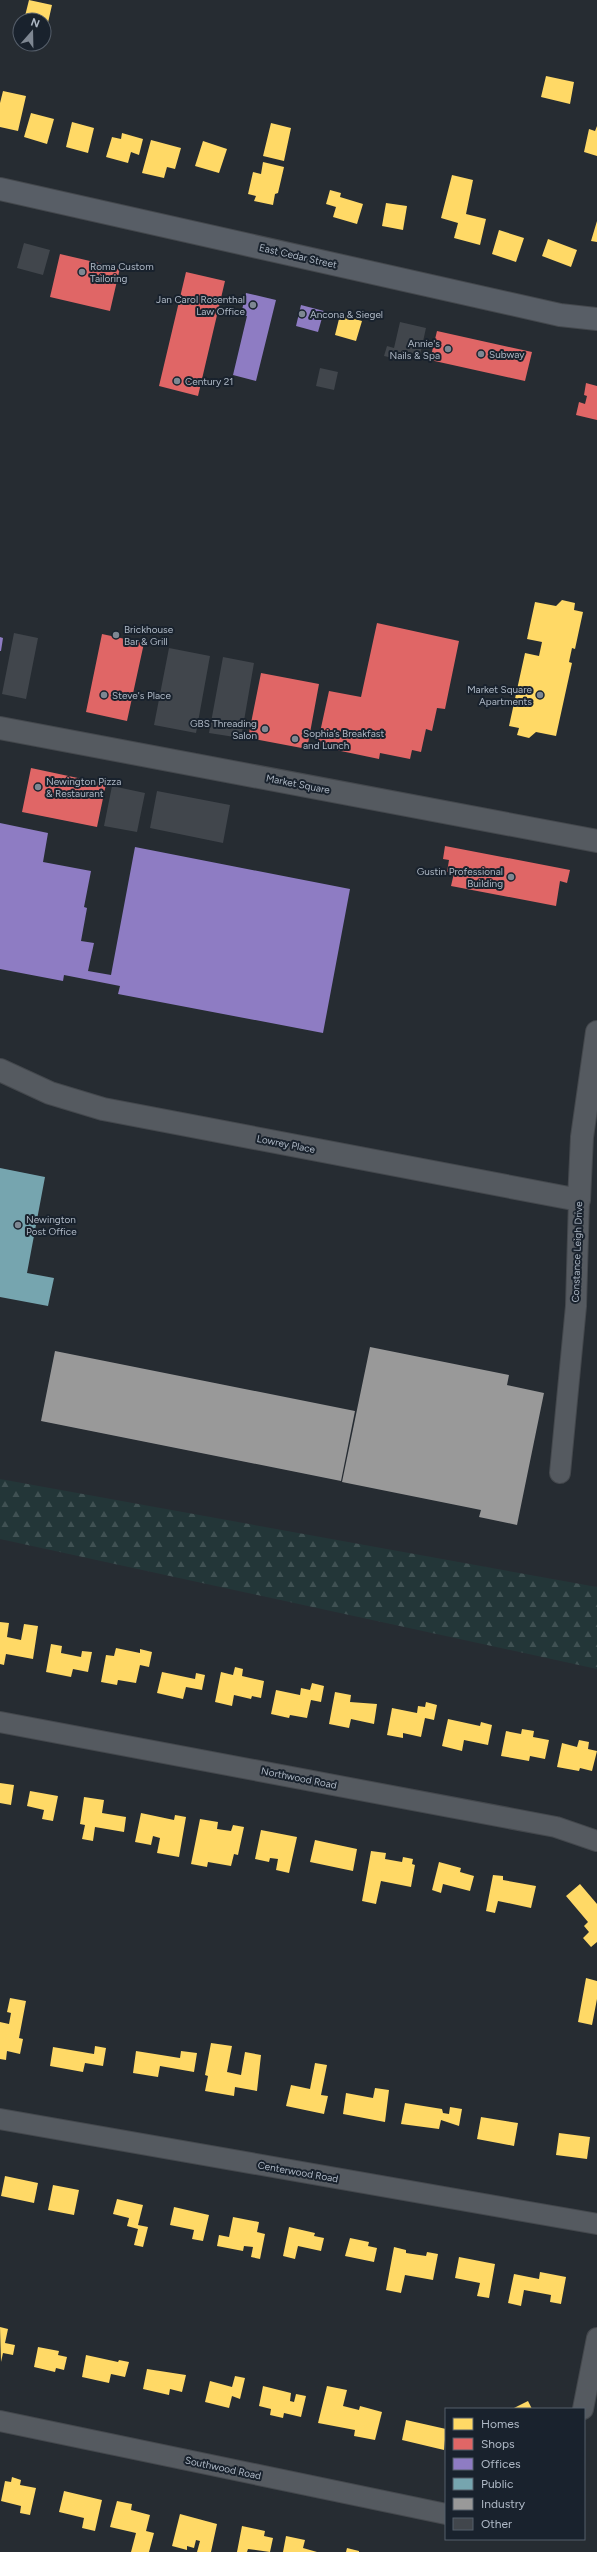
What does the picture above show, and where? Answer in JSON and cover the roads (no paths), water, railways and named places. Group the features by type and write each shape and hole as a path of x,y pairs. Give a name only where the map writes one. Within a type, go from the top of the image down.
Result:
{"main road":[{"name":"East Cedar Street","path":"0,189 560,315 597,319"}],"street":[{"name":"Market Square","path":"0,728 597,841"},
{"name":"Constance Leigh Drive","path":"560,1473 576,1306 578,1200 582,1137 596,1041"},
{"name":"Lowrey Place","path":"0,1070 50,1093 103,1109 578,1200"},
{"name":"Northwood Road","path":"0,1722 556,1827 597,1840"},
{"name":"Centerwood Road","path":"0,2119 597,2224"},
{"path":"583,2408 597,2338"},
{"name":"Southwood Road","path":"0,2421 445,2514"}],"place":[{"name":"Roma Custom Tailoring","path":"82,272"},
{"name":"Jan Carol Rosenthal Law Office","path":"253,305"},
{"name":"Ancona & Siegel","path":"302,314"},
{"name":"Annie's Nails & Spa","path":"448,349"},
{"name":"Subway","path":"481,354"},
{"name":"Century 21","path":"177,381"},
{"name":"Brickhouse Bar & Grill","path":"116,635"},
{"name":"Steve's Place","path":"104,695"},
{"name":"Market Square Apartments","path":"540,695"},
{"name":"GBS Threading Salon","path":"265,729"},
{"name":"Sophia’s Breakfast and Lunch","path":"295,739"},
{"name":"Newington Pizza & Restaurant","path":"38,787"},
{"name":"Gustin Professional Building","path":"511,877"},
{"name":"Newington Post Office","path":"18,1225"}]}
